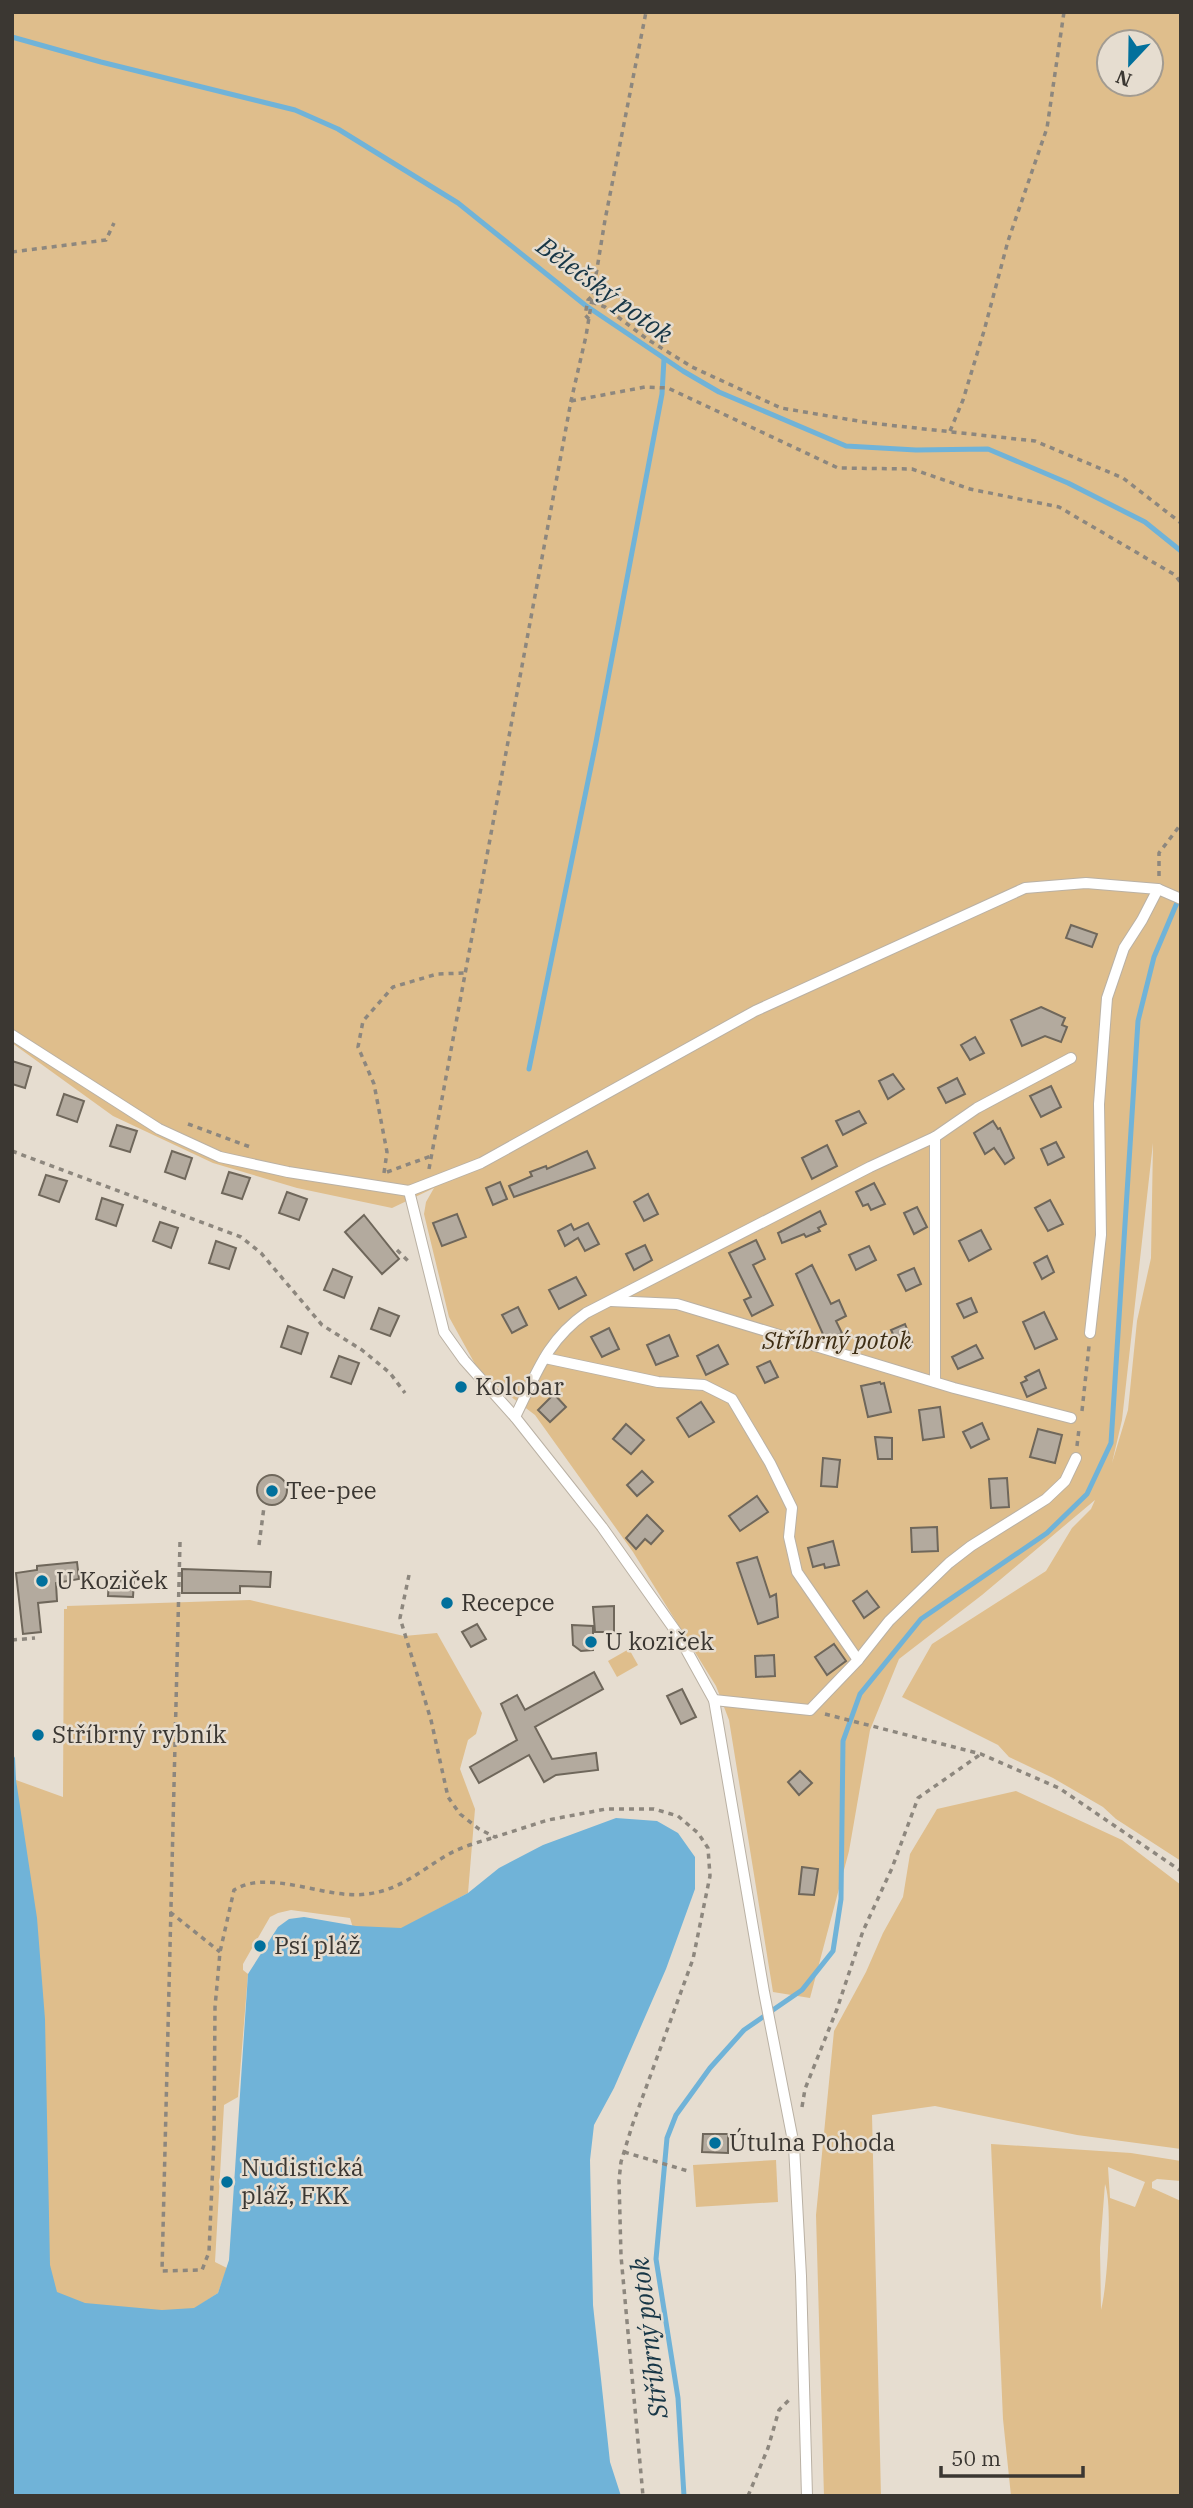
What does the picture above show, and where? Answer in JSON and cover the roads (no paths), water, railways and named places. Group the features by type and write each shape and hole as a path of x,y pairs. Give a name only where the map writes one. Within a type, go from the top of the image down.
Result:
{"lane":[{"path":"12,1035 159,1129 220,1157 288,1172 409,1191 481,1163 755,1010 1025,888 1086,883 1158,889 1181,899"},
{"path":"1090,1333 1101,1236 1099,1104 1107,998 1124,948 1158,889"},
{"path":"515,1417 550,1347 566,1327 608,1301 870,1167 935,1137 977,1108 1071,1058"},
{"path":"935,1137 935,1382"},
{"path":"409,1191 444,1332 602,1527 677,1633 714,1700 764,1992 794,2146 801,2276 807,2496"},
{"path":"608,1301 677,1304 954,1388 1072,1418"},
{"path":"545,1358 658,1382 704,1385 732,1399 770,1463 792,1508 789,1537 797,1572 858,1660"},
{"path":"714,1700 810,1710 858,1660 889,1621 949,1563 1046,1499 1065,1481 1076,1458"}],"water":[{"name":"Stříbrný rybník","path":"12,1753 15,1758 37,1918 45,2019 50,2265 57,2292 85,2303 162,2310 194,2308 218,2293 229,2260 248,1974 278,1927 289,1919 304,1917 356,1926 401,1928 468,1893 499,1868 543,1845 616,1818 657,1821 678,1833 695,1857 695,1889 666,1969 614,2088 594,2125 590,2160 593,2305 610,2462 621,2496 12,2496"}],"waterway":[{"name":"Bělečský potok","path":"12,37 295,110 338,129 458,203 585,305 719,392 846,446 916,450 988,449 1068,483 1145,522 1181,551"},
{"path":"529,1069 596,742 662,394 664,359"},
{"name":"Stříbrný potok","path":"684,2496 678,2398 656,2259 667,2138 676,2115 710,2068 744,2030 802,1990 833,1951 841,1899 843,1741 860,1694 921,1619 1047,1533 1087,1494 1111,1443 1138,1021 1154,957 1179,898"}],"place":[{"name":"Kolobar","path":"461,1387"},
{"name":"Tee-pee","path":"272,1491"},
{"name":"U Koziček","path":"42,1581"},
{"name":"Recepce","path":"447,1603"},
{"name":"U koziček","path":"591,1642"},
{"name":"Stříbrný rybník","path":"38,1735"},
{"name":"Psí pláž","path":"260,1946"},
{"name":"Útulna Pohoda","path":"715,2143"},
{"name":"Nudistická pláž, FKK","path":"227,2182"}]}
